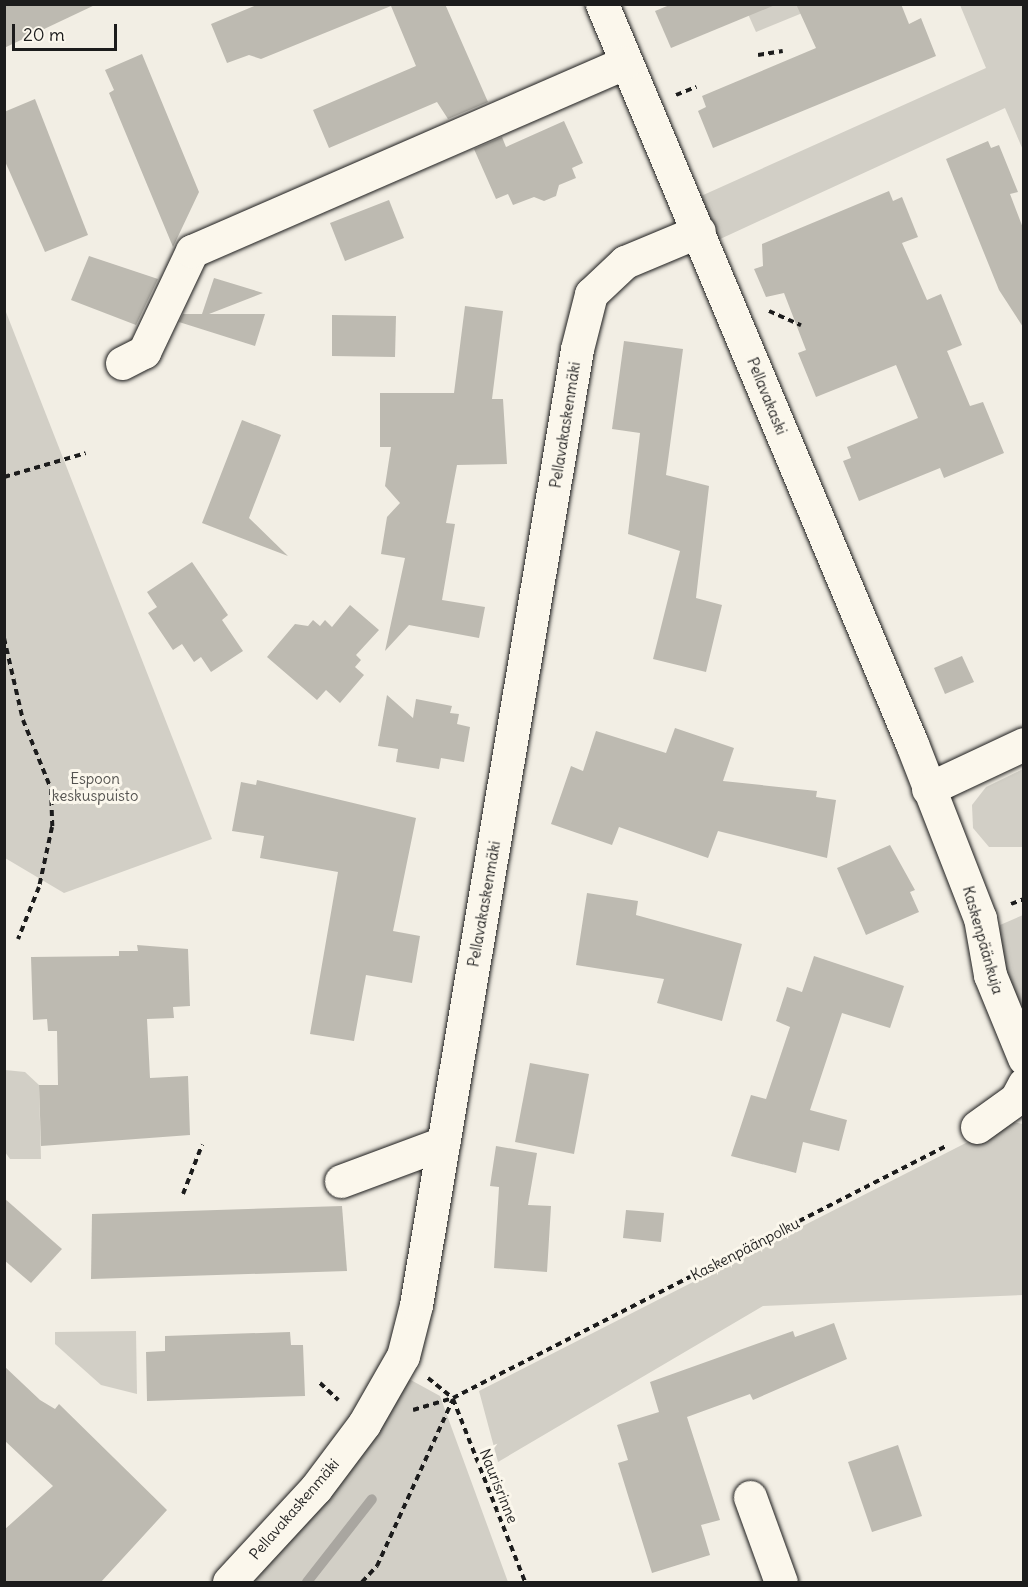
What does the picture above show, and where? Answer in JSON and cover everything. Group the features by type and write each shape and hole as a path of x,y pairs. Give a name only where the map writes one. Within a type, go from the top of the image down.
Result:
{"street":[{"name":"Pellavakaski","path":"602,4 625,63 699,231 928,789"},
{"path":"122,363 144,352 192,251 625,63"},
{"name":"Pellavakaskenmäki","path":"229,1582 316,1488 364,1424 403,1356 443,1143 591,294 625,262 699,231"},
{"path":"928,789 1023,744"},
{"name":"Kaskenpäänkuja","path":"928,789 980,918 990,975 1023,1058"},
{"path":"977,1127 1016,1099 1023,1084"},
{"path":"341,1181 443,1143"},
{"path":"750,1497 781,1582"}],"path":[{"path":"758,55 783,51"},
{"path":"4,477 86,453"},
{"path":"4,638 23,720 51,799 52,827 39,887 18,939"},
{"name":"Kaskenpäänpolku","path":"453,1398 977,1127"},
{"path":"183,1194 202,1145"},
{"path":"362,1582 377,1566 453,1398"},
{"name":"Naurisrinne","path":"453,1398 525,1582"}],"green space":[{"path":"744,5 822,5 756,32"},
{"path":"960,5 1023,5 1023,150 1005,108 718,240 701,196 986,68"},
{"name":"Espoon keskuspuisto","path":"4,307 212,839 64,893 5,858"},
{"path":"1023,769 1023,847 989,847 973,828 972,805 986,787"},
{"path":"1023,915 1023,1021 1000,951 1000,925"},
{"path":"5,1070 25,1072 39,1085 41,1159 10,1159 5,1152"},
{"path":"1009,1121 1023,1124 1023,1295 763,1306 498,1462 479,1391"},
{"path":"136,1331 137,1394 101,1385 55,1344 55,1332"},
{"path":"409,1379 440,1396 508,1582 254,1582 382,1424"}],"building":[{"path":"4,4 97,4 4,48"},
{"path":"259,4 445,4 488,102 448,119 437,102 329,148 313,110 416,66 391,6 261,59 249,55 227,63 211,24"},
{"path":"672,4 775,5 671,48 655,11"},
{"path":"796,4 901,4 909,24 921,18 936,56 713,148 698,111 706,107 702,96 816,48"},
{"path":"142,54 199,192 173,247 109,93 114,90 105,70"},
{"path":"35,99 88,235 45,252 4,159 4,112"},
{"path":"564,121 583,163 572,168 576,178 559,185 556,196 544,201 534,197 513,205 508,194 496,199 474,149 502,137 506,147"},
{"path":"988,141 991,148 999,145 1018,192 1010,194 1023,228 1023,327 999,290 946,159"},
{"path":"889,191 893,201 902,197 918,237 902,243 927,300 941,294 962,345 947,351 970,406 983,402 1004,453 944,478 940,468 859,501 843,461 851,458 847,447 918,418 896,365 816,397 798,353 806,350 784,293 766,297 754,269 763,266 762,244"},
{"path":"389,200 404,238 345,261 330,223"},
{"path":"89,256 158,279 136,325 71,300"},
{"path":"214,278 263,293 209,314 265,314 255,346 179,322 183,314 202,314"},
{"path":"465,306 503,311 492,399 503,399 507,464 457,465 446,523 455,524 442,600 485,607 479,638 409,625 385,651 405,558 381,554 387,517 400,503 385,486 391,447 380,447 380,393 454,393"},
{"path":"332,315 396,316 395,357 332,356"},
{"path":"624,341 683,349 666,475 709,486 696,598 722,605 706,672 653,659 680,551 628,534 640,433 612,429"},
{"path":"242,420 281,435 249,518 288,556 202,523"},
{"path":"192,562 228,615 222,620 243,651 211,672 201,657 194,662 182,644 173,650 148,613 157,607 147,592"},
{"path":"350,605 379,630 356,655 361,660 355,667 364,675 340,703 326,690 317,700 267,657 295,624 308,626 313,620 320,626 325,620 332,627"},
{"path":"962,656 974,682 945,694 934,668"},
{"path":"387,695 413,718 416,699 452,706 450,713 459,714 457,724 470,727 464,762 441,758 439,769 396,762 398,749 378,746"},
{"path":"675,728 734,748 723,781 817,791 816,797 836,800 827,858 718,831 708,858 619,827 612,845 551,824 571,766 583,771 596,731 666,753"},
{"path":"257,780 416,818 393,931 420,936 412,983 366,975 354,1041 310,1034 338,872 260,858 264,836 232,831 241,782 256,785"},
{"path":"890,845 915,890 910,892 919,912 866,935 837,868"},
{"path":"587,893 638,901 636,915 742,944 722,1021 657,1003 664,979 576,965"},
{"path":"137,945 188,949 190,1006 173,1007 174,1018 147,1019 150,1078 188,1076 190,1135 41,1146 39,1085 58,1085 57,1031 48,1031 47,1019 33,1020 31,957 119,956 119,951 138,951"},
{"path":"814,956 904,986 890,1028 842,1013 810,1110 847,1120 839,1151 803,1142 796,1173 731,1156 751,1095 766,1099 790,1027 776,1021 787,987 802,992"},
{"path":"530,1063 589,1074 574,1154 515,1142"},
{"path":"496,1146 537,1153 528,1205 551,1206 547,1272 494,1268 499,1187 490,1186"},
{"path":"4,1198 62,1249 31,1283 4,1260"},
{"path":"342,1206 347,1271 91,1279 92,1214"},
{"path":"626,1210 664,1213 661,1242 623,1238"},
{"path":"834,1323 847,1359 753,1400 750,1394 687,1417 720,1520 701,1525 710,1555 652,1573 618,1463 628,1460 617,1425 659,1412 650,1382 793,1331 795,1337"},
{"path":"290,1332 291,1345 303,1345 305,1396 147,1401 146,1352 165,1351 165,1336"},
{"path":"4,1366 40,1400 55,1409 59,1404 167,1510 101,1582 4,1582 4,1530 53,1486 4,1440"},
{"path":"898,1445 922,1516 872,1532 848,1462"}],"waterway":[{"path":"307,1582 372,1499"}]}
